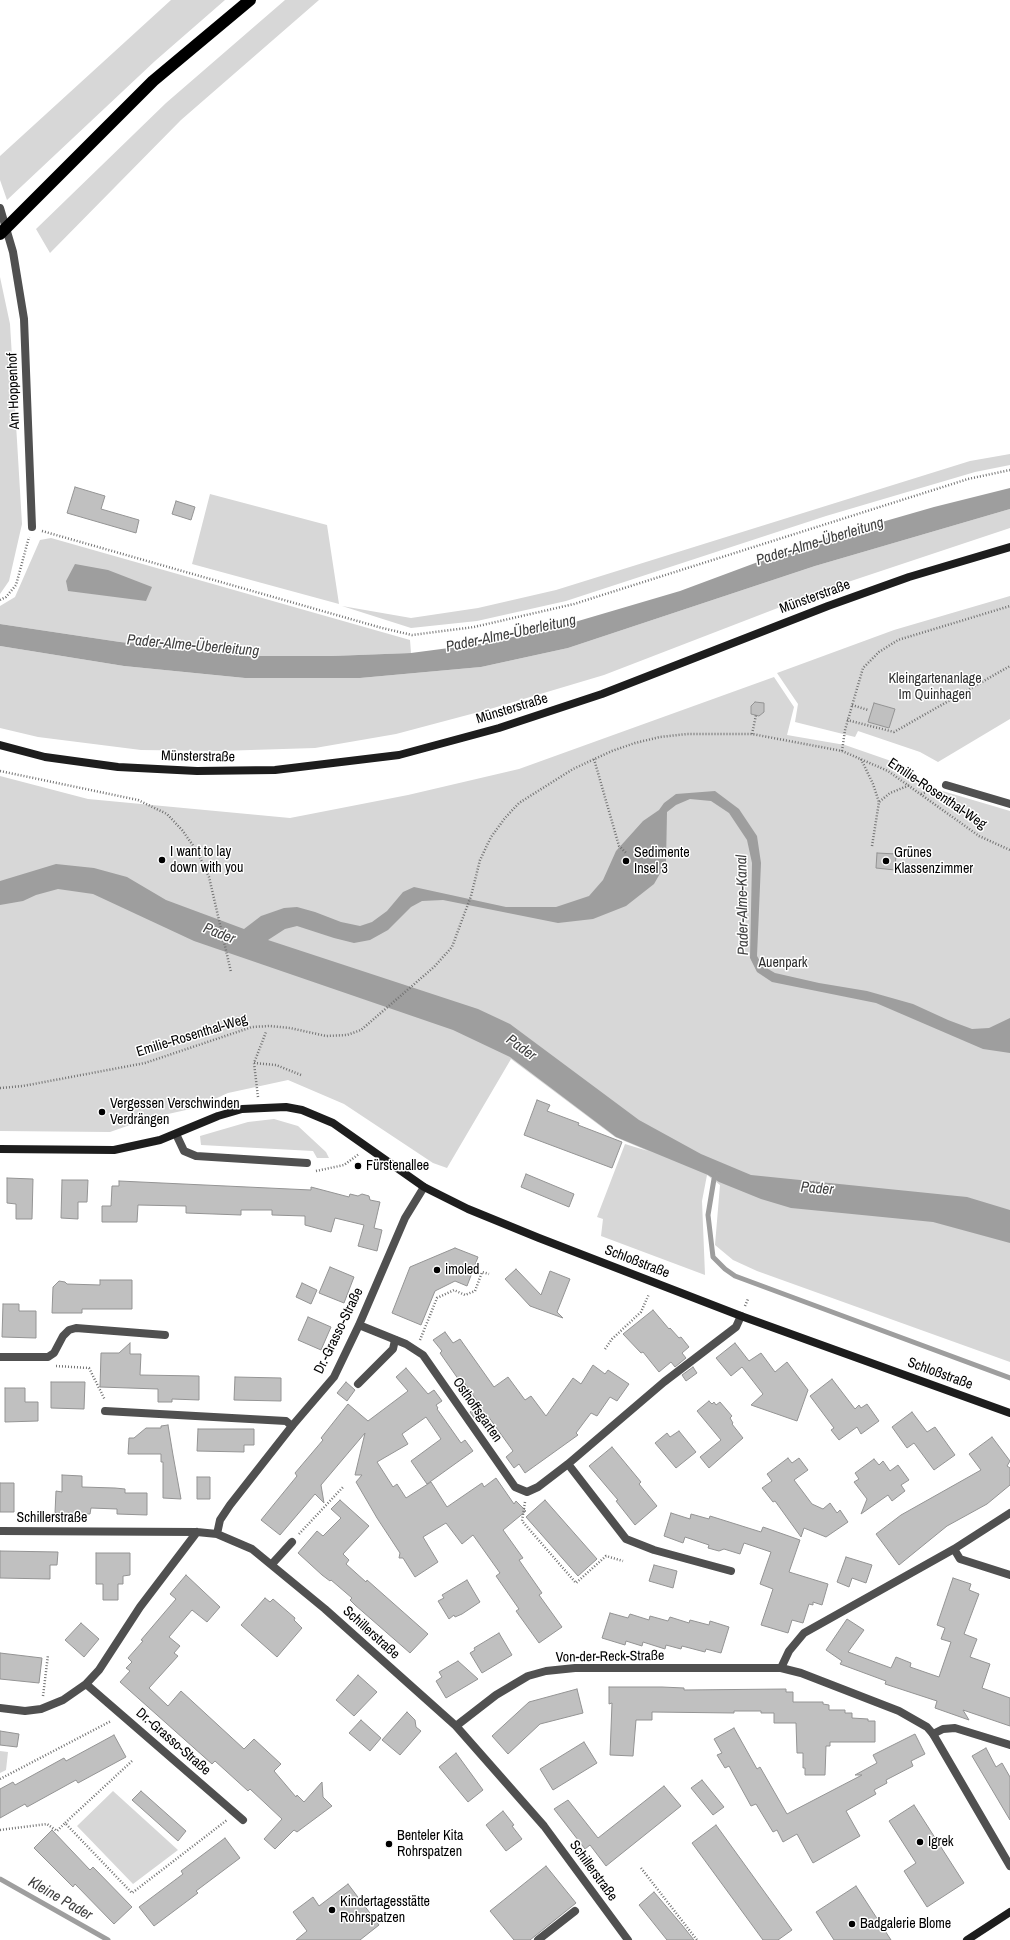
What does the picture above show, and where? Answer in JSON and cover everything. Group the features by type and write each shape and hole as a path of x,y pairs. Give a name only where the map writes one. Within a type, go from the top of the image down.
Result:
{"highway":[{"path":"0,234 153,81 250,0"}],"street":[{"name":"Am Hoppenhof","path":"0,208 16,265 24,319 32,528"},
{"name":"Münsterstraße","path":"0,745 46,757 118,767 197,771 275,770 399,755 499,728 602,694 828,606 909,577 1010,547"},
{"path":"946,786 1010,804"},
{"name":"Schloßstraße","path":"259,1108 286,1107 317,1115 333,1123 369,1147 424,1187 450,1201 508,1226 741,1316 1010,1413"},
{"path":"0,1149 114,1150 160,1140 229,1112 259,1108"},
{"path":"176,1134 184,1151 196,1156 307,1163"},
{"name":"Dr.-Grasso-Straße","path":"217,1534 220,1520 230,1505 292,1426 334,1377 405,1218 424,1187"},
{"path":"526,1492 538,1487 568,1464 662,1384 736,1327 741,1316"},
{"name":"Osthoffsgarten","path":"358,1325 416,1349 423,1355 515,1487 526,1492"},
{"path":"0,1357 48,1357 54,1354 63,1336 69,1330 76,1328 165,1335"},
{"path":"358,1384 393,1349 395,1340"},
{"path":"105,1411 286,1421 292,1426"},
{"path":"568,1464 626,1539 654,1550 731,1571"},
{"path":"782,1668 789,1651 804,1633 954,1549 1010,1513"},
{"name":"Schillerstraße","path":"0,1531 197,1532 217,1534 252,1549 325,1609 456,1726 544,1826 628,1940"},
{"path":"0,1708 26,1711 41,1709 63,1700 86,1684 99,1670 140,1607 197,1532"},
{"path":"272,1564 292,1542"},
{"path":"954,1549 960,1559 1010,1576"},
{"name":"Von-der-Reck-Straße","path":"456,1726 496,1695 528,1676 546,1671 575,1668 782,1668 801,1673 899,1711 927,1727 933,1734 1010,1866"},
{"name":"Dr.-Grasso-Straße","path":"86,1684 243,1820"},
{"path":"933,1734 943,1728 955,1728 1010,1745"},
{"path":"538,1940 575,1911"},
{"path":"967,1940 1010,1912"}],"path":[{"path":"0,600 6,597 16,585 23,565 32,528 382,628 412,635 474,627 574,604 968,479 1010,470"},
{"path":"842,751 847,720 863,668 879,652 898,640 1010,606"},
{"path":"847,720 894,732 1010,666"},
{"path":"852,705 868,710"},
{"path":"752,734 756,716"},
{"name":"Emilie-Rosenthal-Weg","path":"0,1088 23,1086 145,1063 252,1027 270,1026 290,1028 326,1036 347,1035 361,1030 417,982 452,947 471,896 480,860 490,838 505,818 519,803 573,769 635,742 686,734 752,734 842,751 888,771 910,785 920,794 979,836 1010,850"},
{"path":"861,758 873,784 879,802 872,846"},
{"path":"594,759 619,846 626,852"},
{"path":"0,770 138,800 167,814 182,830 197,851 209,877 231,972"},
{"path":"879,802 890,793 910,785"},
{"path":"920,794 946,786"},
{"path":"259,1108 254,1063 266,1032"},
{"path":"254,1063 276,1065 301,1075"},
{"path":"307,1163 316,1171 344,1165 369,1147"},
{"path":"416,1349 437,1298 454,1290 465,1295 474,1291 482,1272 489,1274"},
{"path":"605,1349 612,1339 641,1312 649,1294"},
{"path":"48,1357 55,1366 89,1368 106,1401 105,1411"},
{"path":"292,1542 344,1486"},
{"path":"526,1492 522,1521 576,1583 606,1556 623,1561"},
{"path":"41,1709 48,1655"},
{"path":"0,1779 113,1719 119,1712"},
{"path":"0,1830 47,1824 57,1830 132,1761"},
{"path":"65,1823 132,1893 225,1822 234,1813"},
{"path":"641,1868 698,1940"}],"green space":[{"path":"171,0 225,0 155,61 7,200 0,180 0,156"},
{"path":"285,0 319,0 181,120 50,253 36,229 166,103"},
{"path":"0,277 10,324 22,524 9,581 0,594"},
{"path":"1010,454 1010,465 975,472 826,516 566,601 477,621 411,628 342,606 411,618 478,608 556,590 970,461"},
{"path":"210,494 327,525 339,604 192,564"},
{"path":"1010,509 1010,528 827,589 604,675 490,709 396,734 315,748 219,751 141,750 38,737 0,728 0,646 124,666 245,678 360,678 481,667 568,648 815,566"},
{"path":"51,538 410,640 411,653 332,656 257,656 120,642 0,624 0,606 15,597 40,540"},
{"name":"Kleingartenanlage Im Quinhagen","path":"1010,596 1010,719 938,762 920,752 858,731 855,737 795,722 798,704 777,673 894,630"},
{"name":"Auenpark","path":"774,677 794,707 787,735 845,745 894,762 919,784 1010,811 1010,1362 757,1271 733,1260 715,1245 720,1185 707,1175 702,1201 705,1275 601,1236 603,1219 597,1217 625,1144 648,1151 615,1137 511,1059 447,1168 433,1163 344,1104 288,1080 228,1093 195,1108 150,1118 110,1132 0,1131 0,776 88,799 290,818 408,795 519,769"},
{"path":"274,1119 298,1126 326,1152 329,1158 317,1158 313,1151 201,1145 200,1136 248,1122"},
{"path":"0,1751 8,1752 6,1770 0,1773"},
{"path":"113,1791 178,1850 133,1884 77,1826"}],"water":[{"name":"Pader-Alme-Überleitung","path":"1010,488 1010,509 815,566 568,648 481,667 360,678 245,678 124,666 0,646 0,624 120,642 257,656 332,656 411,653 487,643 568,624 680,591 809,543 934,507"},
{"path":"75,564 108,570 152,587 146,601 68,591 66,581"},
{"name":"Pader","path":"715,791 739,809 757,836 761,863 757,956 763,966 775,973 819,983 867,991 913,1004 972,1029 989,1028 1010,1018 1010,1053 983,1049 876,1003 772,982 757,972 750,958 752,863 747,840 729,813 711,801 690,799 676,805 667,812 666,863 654,884 626,906 593,919 558,923 443,900 422,901 411,907 388,930 370,940 354,943 297,926 285,929 268,940 478,1009 510,1024 639,1120 701,1154 751,1175 967,1197 1010,1210 1010,1243 933,1222 791,1208 761,1199 719,1182 708,1175 616,1137 510,1057 453,1030 194,941 93,894 58,889 36,895 23,901 0,905 0,881 56,864 94,868 127,877 166,900 244,929 261,916 284,908 297,907 341,922 360,926 372,922 387,911 403,892 414,887 506,907 556,907 589,896 603,880 616,851 643,821 659,810 664,803 676,794"}],"building":[{"path":"75,487 105,496 101,509 139,520 136,533 67,513"},
{"path":"176,501 195,507 191,520 172,514"},
{"path":"755,702 764,703 764,712 759,716 751,714 751,706"},
{"path":"874,703 895,709 889,728 868,722"},
{"name":"Grünes Klassenzimmer","path":"877,853 896,854 895,870 876,868"},
{"path":"537,1100 550,1105 547,1111 622,1142 612,1168 524,1135"},
{"path":"526,1174 574,1194 569,1207 521,1187"},
{"path":"7,1178 33,1179 32,1219 16,1219 16,1204 7,1203"},
{"path":"62,1180 88,1180 87,1202 78,1202 78,1219 61,1218"},
{"path":"119,1181 311,1190 311,1187 349,1197 350,1194 358,1196 362,1194 369,1196 370,1200 380,1202 374,1228 382,1230 377,1251 358,1246 364,1225 335,1218 331,1232 305,1225 305,1216 272,1215 272,1210 241,1210 241,1215 186,1213 186,1206 138,1205 137,1222 102,1222 102,1206 111,1206 112,1186 119,1186"},
{"path":"455,1248 478,1257 467,1286 455,1281 435,1291 421,1325 392,1313 410,1267"},
{"path":"330,1267 354,1277 344,1303 319,1293"},
{"path":"516,1269 541,1295 550,1271 570,1279 557,1312 563,1318 530,1306 505,1279"},
{"path":"100,1280 132,1280 132,1309 82,1309 82,1313 52,1313 53,1287 59,1281 67,1284 100,1285"},
{"path":"302,1283 317,1290 311,1304 296,1297"},
{"path":"3,1304 19,1304 19,1311 36,1311 36,1338 2,1337"},
{"path":"653,1310 669,1329 670,1328 679,1338 681,1337 689,1347 682,1353 686,1358 675,1367 671,1362 659,1372 643,1352 641,1353 623,1334"},
{"path":"308,1317 331,1327 321,1350 298,1340"},
{"path":"445,1332 453,1343 460,1339 494,1387 508,1377 525,1400 531,1396 546,1416 573,1378 581,1384 593,1365 605,1374 608,1370 629,1384 617,1401 610,1397 597,1416 591,1413 576,1433 578,1435 525,1473 519,1464 514,1468 506,1457 513,1451 488,1416 478,1423 470,1412 480,1405 463,1381 461,1383 440,1353 442,1351 433,1340"},
{"path":"130,1343 130,1354 141,1354 140,1375 199,1376 199,1400 172,1399 172,1402 158,1402 158,1389 100,1387 101,1353 119,1353"},
{"path":"735,1343 749,1361 761,1353 775,1372 787,1362 808,1390 797,1421 751,1405 763,1394 742,1367 731,1376 716,1358"},
{"path":"693,1367 697,1373 686,1381 682,1375"},
{"path":"406,1368 428,1394 434,1390 442,1401 436,1405 438,1408 437,1409 461,1443 465,1440 473,1451 427,1484 411,1461 441,1439 426,1417 402,1434 408,1444 377,1462 393,1487 397,1484 406,1498 431,1482 447,1507 482,1483 484,1487 496,1478 514,1504 516,1501 526,1511 503,1530 523,1558 519,1560 542,1593 539,1595 562,1627 539,1643 516,1611 519,1609 496,1576 500,1573 473,1535 462,1544 446,1523 423,1537 438,1562 415,1577 403,1558 399,1558 400,1553 356,1482 362,1475 355,1475 365,1433 321,1485 324,1503 315,1494 280,1535 261,1520 297,1476 295,1473 323,1440 321,1438 348,1404 368,1421 408,1391 396,1377"},
{"path":"235,1377 281,1378 281,1401 234,1400"},
{"path":"832,1379 855,1409 859,1405 861,1408 867,1404 879,1421 861,1434 857,1427 839,1440 831,1430 834,1428 810,1396"},
{"path":"51,1382 85,1382 84,1409 51,1408"},
{"path":"346,1382 355,1390 347,1401 337,1393"},
{"path":"5,1388 25,1388 25,1402 38,1402 38,1421 5,1422"},
{"path":"709,1401 712,1404 714,1402 716,1405 720,1402 732,1416 730,1418 733,1423 732,1424 743,1438 709,1468 700,1457 721,1440 697,1411"},
{"path":"912,1412 927,1432 935,1427 955,1455 934,1470 914,1443 907,1448 892,1427"},
{"path":"168,1425 181,1499 163,1498 163,1462 161,1462 161,1454 128,1454 129,1438 134,1438 146,1428 161,1428 161,1426"},
{"path":"198,1429 254,1429 254,1445 244,1445 244,1452 197,1451"},
{"path":"679,1431 696,1452 676,1468 655,1443 667,1433 670,1437"},
{"path":"992,1437 1010,1461 1007,1466 1010,1468 1010,1485 987,1504 947,1526 899,1565 876,1534 901,1515 981,1470 969,1454"},
{"path":"612,1447 641,1482 639,1484 657,1506 635,1525 616,1501 618,1500 589,1466"},
{"path":"788,1458 792,1463 799,1458 808,1470 794,1480 812,1504 823,1509 830,1503 837,1513 840,1510 848,1522 826,1537 804,1528 801,1537 775,1501 773,1502 762,1488 772,1481 767,1474"},
{"path":"874,1459 879,1465 883,1461 890,1471 898,1465 909,1480 901,1485 905,1491 892,1501 888,1495 861,1514 867,1499 854,1482 859,1479 855,1473"},
{"path":"62,1475 82,1476 82,1487 115,1488 125,1489 125,1493 147,1493 147,1515 117,1514 117,1509 91,1508 90,1514 55,1513 56,1491 62,1492"},
{"path":"197,1477 210,1477 210,1499 197,1499"},
{"path":"0,1483 14,1483 14,1512 0,1512"},
{"path":"340,1500 369,1526 343,1554 349,1560 346,1564 366,1582 367,1580 428,1634 410,1653 355,1605 350,1600 352,1598 331,1580 330,1581 322,1575 298,1553 317,1531 323,1536 341,1518 331,1509"},
{"path":"545,1500 597,1559 578,1576 526,1517"},
{"path":"671,1513 690,1519 691,1514 709,1519 710,1516 761,1532 763,1527 800,1540 789,1572 828,1584 822,1605 813,1602 813,1605 809,1604 803,1623 792,1620 788,1633 761,1625 773,1589 760,1584 771,1552 744,1543 740,1554 724,1549 719,1551 708,1548 709,1545 685,1537 683,1543 664,1536"},
{"path":"0,1551 58,1552 57,1565 50,1565 50,1579 0,1578"},
{"path":"96,1553 130,1553 130,1575 123,1576 123,1584 118,1584 118,1600 103,1600 103,1584 96,1584"},
{"path":"846,1557 872,1565 866,1583 852,1578 849,1587 837,1582"},
{"path":"654,1565 677,1571 673,1588 649,1581"},
{"path":"186,1575 220,1607 207,1622 192,1610 169,1637 180,1646 174,1653 178,1656 149,1688 168,1706 181,1691 244,1749 254,1739 281,1764 274,1771 296,1797 297,1795 304,1802 322,1782 323,1797 332,1806 297,1832 294,1830 275,1849 264,1839 282,1819 250,1789 248,1791 215,1761 212,1764 120,1682 130,1671 126,1668 132,1662 128,1658 143,1641 141,1640 176,1599 170,1594"},
{"path":"953,1578 971,1584 969,1590 979,1594 964,1634 977,1639 970,1657 990,1664 982,1688 1010,1698 1010,1726 963,1710 969,1720 935,1708 937,1701 885,1684 886,1681 840,1664 842,1661 826,1650 847,1619 864,1630 848,1652 891,1668 896,1657 911,1663 910,1667 939,1677 951,1642 941,1639 945,1628 937,1625"},
{"path":"467,1580 480,1602 462,1614 455,1617 454,1615 449,1619 438,1601 444,1598 442,1595"},
{"path":"265,1598 270,1602 273,1599 295,1618 294,1620 302,1628 277,1657 241,1625"},
{"path":"610,1613 628,1618 630,1614 649,1620 650,1616 668,1621 670,1617 689,1623 690,1620 709,1625 710,1621 729,1627 721,1653 706,1649 705,1652 682,1646 681,1649 666,1645 665,1649 643,1642 642,1646 626,1641 625,1645 602,1638"},
{"path":"81,1623 99,1639 84,1657 65,1640"},
{"path":"499,1633 512,1655 482,1673 470,1653 475,1650 474,1648"},
{"path":"0,1653 42,1658 39,1683 0,1679"},
{"path":"458,1661 478,1679 446,1698 436,1681 442,1677 439,1672"},
{"path":"358,1675 377,1692 354,1716 336,1700"},
{"path":"609,1687 662,1687 684,1688 684,1690 786,1689 786,1692 793,1692 793,1702 823,1702 823,1704 829,1705 829,1710 845,1710 845,1713 852,1713 852,1718 875,1721 875,1742 830,1742 830,1746 826,1746 825,1775 805,1775 805,1768 803,1768 803,1753 797,1753 796,1723 774,1723 774,1713 761,1713 761,1711 734,1711 734,1713 652,1712 652,1720 636,1720 633,1756 610,1755 612,1703 609,1704"},
{"path":"577,1689 583,1713 540,1724 508,1754 492,1736 529,1702"},
{"path":"407,1712 415,1720 416,1727 421,1731 400,1755 382,1740"},
{"path":"361,1720 381,1738 370,1751 349,1733"},
{"path":"734,1728 757,1769 760,1767 787,1814 862,1775 855,1775 877,1763 873,1755 915,1734 925,1754 911,1761 913,1766 886,1780 887,1783 874,1790 876,1794 846,1811 860,1836 813,1863 797,1834 783,1842 777,1830 773,1832 756,1804 751,1806 729,1766 725,1768 717,1755 722,1753 714,1739"},
{"path":"0,1731 19,1734 17,1747 0,1745"},
{"path":"114,1735 126,1757 78,1783 76,1780 27,1807 25,1804 0,1818 0,1789 13,1782 15,1785 64,1758 66,1761"},
{"path":"584,1742 597,1763 553,1790 540,1769"},
{"path":"986,1748 996,1767 1002,1763 1010,1777 1010,1820 972,1756"},
{"path":"456,1753 483,1790 468,1802 439,1767"},
{"path":"702,1780 724,1807 713,1815 691,1788"},
{"path":"664,1786 681,1806 606,1866 590,1845 585,1849 554,1809 568,1800 598,1838"},
{"path":"141,1791 186,1831 178,1841 132,1800"},
{"name":"Igrek","path":"914,1805 964,1883 927,1907 904,1871 916,1863 889,1821"},
{"path":"503,1811 514,1825 512,1826 522,1839 506,1851 486,1825"},
{"path":"716,1825 792,1930 778,1940 763,1940 692,1843"},
{"path":"52,1830 90,1870 93,1867 132,1907 114,1924 75,1884 73,1887 34,1848"},
{"path":"225,1838 240,1858 196,1891 198,1893 154,1926 139,1907 183,1874 181,1871"},
{"path":"546,1866 576,1903 530,1940 514,1940 490,1911"},
{"name":"Kindertagesstätte Rohrspatzen","path":"348,1884 379,1925 360,1940 296,1940 307,1931 293,1912 313,1897 319,1906"},
{"name":"Badgalerie Blome","path":"856,1886 891,1940 834,1940 816,1912"},
{"path":"654,1892 694,1940 667,1940 639,1905"}],"waterway":[{"path":"718,1174 714,1179 708,1215 713,1257 725,1269 735,1276 1010,1378"},
{"name":"Kleine Pader","path":"0,1879 108,1940"}],"place":[{"name":"I want to lay down with you","path":"162,860"},
{"name":"Sedimente Insel 3","path":"626,861"},
{"name":"Grünes Klassenzimmer","path":"886,861"},
{"name":"Vergessen Verschwinden Verdrängen","path":"102,1112"},
{"name":"Fürstenallee","path":"358,1166"},
{"name":"imoled","path":"437,1270"},
{"name":"Igrek","path":"920,1842"},
{"name":"Benteler Kita Rohrspatzen","path":"389,1844"},
{"name":"Kindertagesstätte Rohrspatzen","path":"332,1910"},
{"name":"Badgalerie Blome","path":"852,1924"}],"water label":[{"name":"Pader-Alme-Kanal","path":"743,905"}]}
